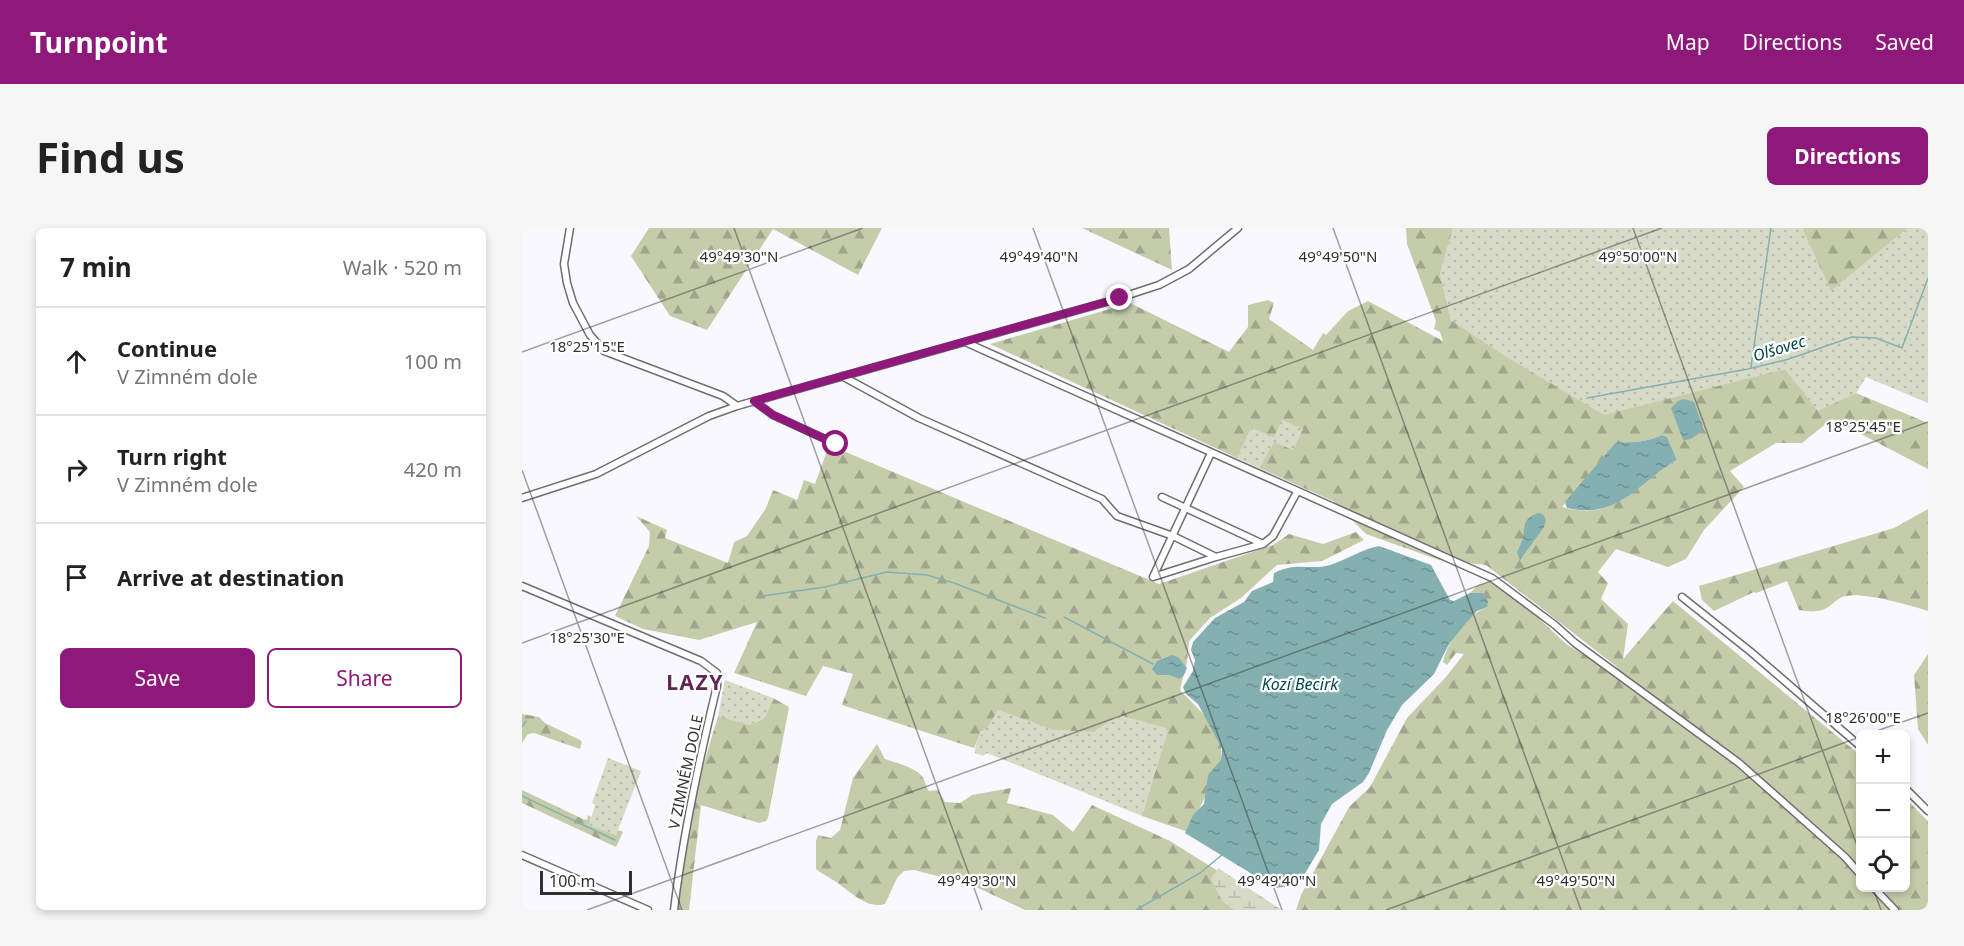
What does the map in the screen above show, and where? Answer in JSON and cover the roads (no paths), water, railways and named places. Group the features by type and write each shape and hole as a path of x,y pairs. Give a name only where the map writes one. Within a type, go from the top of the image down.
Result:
{"street":[{"path":"570,228 564,264 567,283 573,303 590,334 604,351 723,396 737,406"},
{"path":"522,498 596,474 709,416 737,406 1110,301 1159,285 1189,268 1238,228"},
{"path":"965,342 1492,578 1555,625 1575,643 1739,763 1845,857 1856,869"},
{"path":"842,376 919,418 1102,499 1117,516 1173,536 1216,557"},
{"path":"754,401 773,415 836,444"},
{"path":"1211,453 1153,577 1263,544 1273,536 1297,492"},
{"path":"1162,497 1263,544"},
{"name":"V ZIMNÉM DOLE","path":"522,586 701,661 717,673 717,686 693,788 674,910"},
{"path":"1682,597 1856,743"},
{"path":"1910,794 1928,811"},
{"path":"522,855 648,910"},
{"path":"1878,892 1895,910"}],"water":[{"path":"1684,399 1694,402 1703,427 1695,436 1686,440 1683,440 1671,408"},
{"path":"1662,435 1667,437 1677,460 1615,504 1601,509 1567,508 1565,502 1616,442 1639,441"},
{"path":"1538,513 1543,514 1546,520 1544,527 1520,560 1517,552 1523,539 1526,522"},
{"name":"Kozí Becirk","path":"1379,546 1431,565 1450,600 1454,601 1470,593 1483,593 1488,601 1487,607 1477,611 1466,623 1449,644 1434,674 1402,705 1387,730 1363,782 1332,804 1321,824 1319,850 1298,885 1275,888 1185,833 1193,815 1204,804 1208,775 1221,760 1222,749 1198,704 1186,694 1183,687 1193,671 1195,660 1191,650 1193,642 1215,618 1244,602 1252,591 1273,582 1274,573 1296,567 1330,565"},
{"path":"1172,655 1178,657 1187,668 1180,679 1169,675 1157,675 1152,669 1157,661"}],"waterway":[{"path":"1751,367 1771,228"},
{"name":"Olšovec","path":"1587,398 1748,369 1789,359 1852,337 1876,338 1902,348 1928,278"},
{"path":"763,596 825,587 887,572 927,575 1045,618"},
{"path":"1064,617 1153,664"},
{"path":"522,727 526,721"},
{"path":"522,796 615,840"},
{"path":"1136,910 1200,873 1223,854"}],"district":[{"name":"LAZY","path":"695,683"}]}
